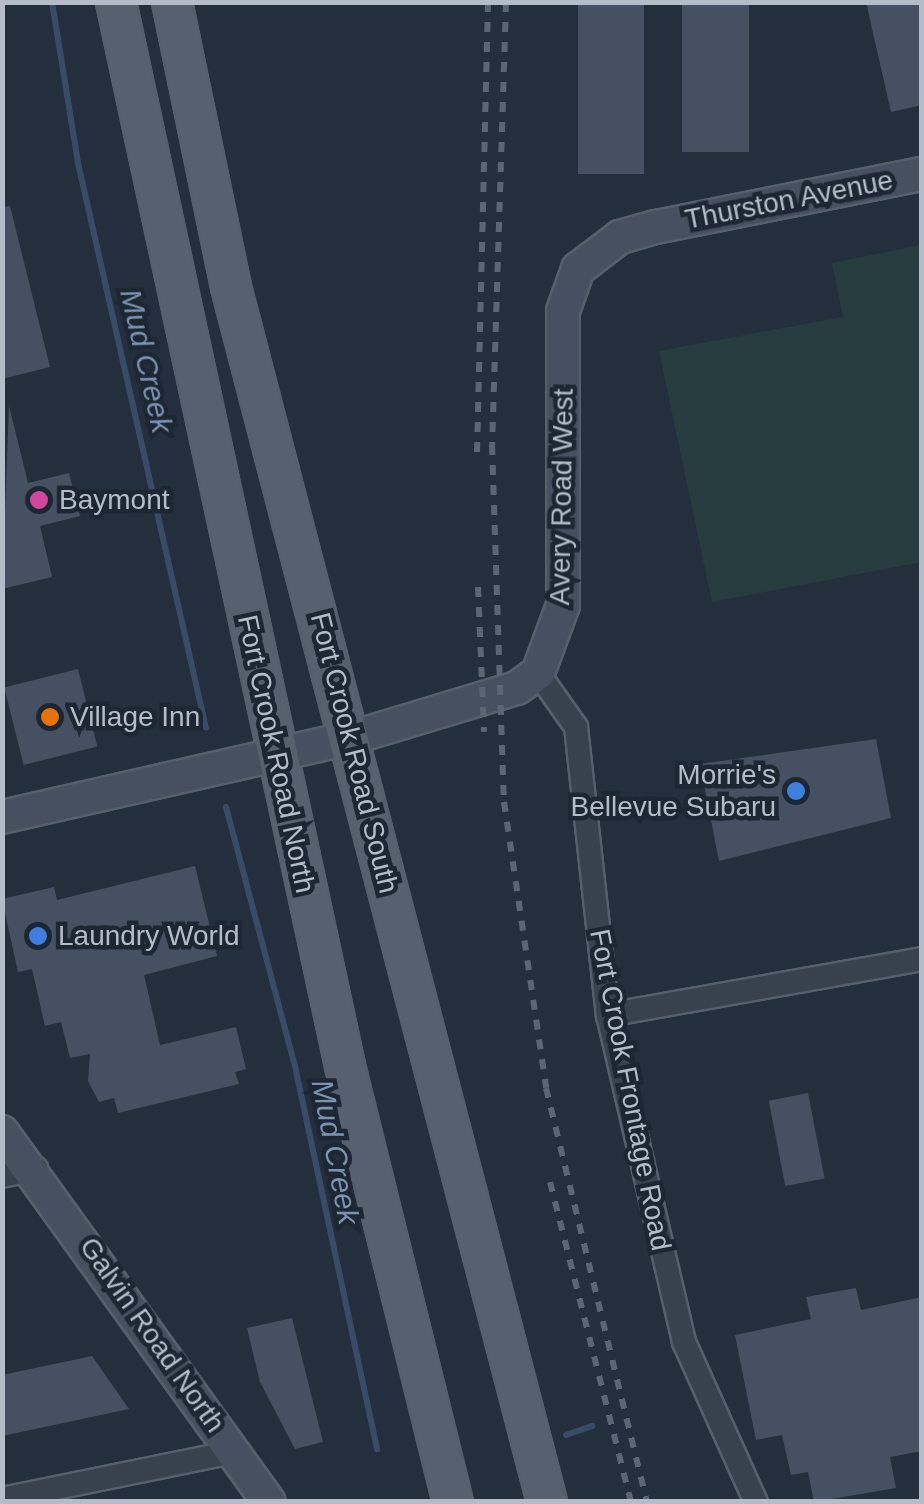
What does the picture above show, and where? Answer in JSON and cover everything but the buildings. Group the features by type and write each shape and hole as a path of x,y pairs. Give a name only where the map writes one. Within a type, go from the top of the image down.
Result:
{"main road":[{"name":"Fort Crook Road North","path":"116,2 276,755 452,1502"},
{"name":"Fort Crook Road South","path":"172,2 231,286 547,1502"}],"street":[{"name":"Thurston Avenue","path":"656,226 922,174"},
{"name":"Avery Road West","path":"538,673 562,606 563,311 595,252 656,226"},
{"path":"2,817 351,738 482,702 538,673"},
{"name":"Fort Crook Frontage Road","path":"538,673 576,727 608,1015 684,1342 756,1502"},
{"path":"608,1015 922,959"},
{"name":"Galvin Road North","path":"2,1104 36,1169 269,1502"},
{"name":"Galvin Road North","path":"2,1132 36,1169"},
{"path":"2,1176 36,1169"},
{"path":"2,1499 234,1452"}],"green space":[{"path":"921,245 921,562 712,602 659,351 843,317 832,263"}],"waterway":[{"name":"Mud Creek","path":"52,2 78,163 206,728"},
{"name":"Mud Creek","path":"226,807 296,1071 377,1449"},
{"name":"Mud Creek","path":"566,1435 592,1426"}],"railway":[{"path":"477,452 488,2"},
{"path":"506,2 492,445 504,802 546,1088 647,1502"},
{"path":"478,587 484,732"},
{"path":"550,1182 631,1502"}],"place":[{"name":"Baymont","path":"39,500"},
{"name":"Village Inn","path":"50,717"},
{"name":"Morrie's Bellevue Subaru","path":"796,791"},
{"name":"Laundry World","path":"38,936"}]}
